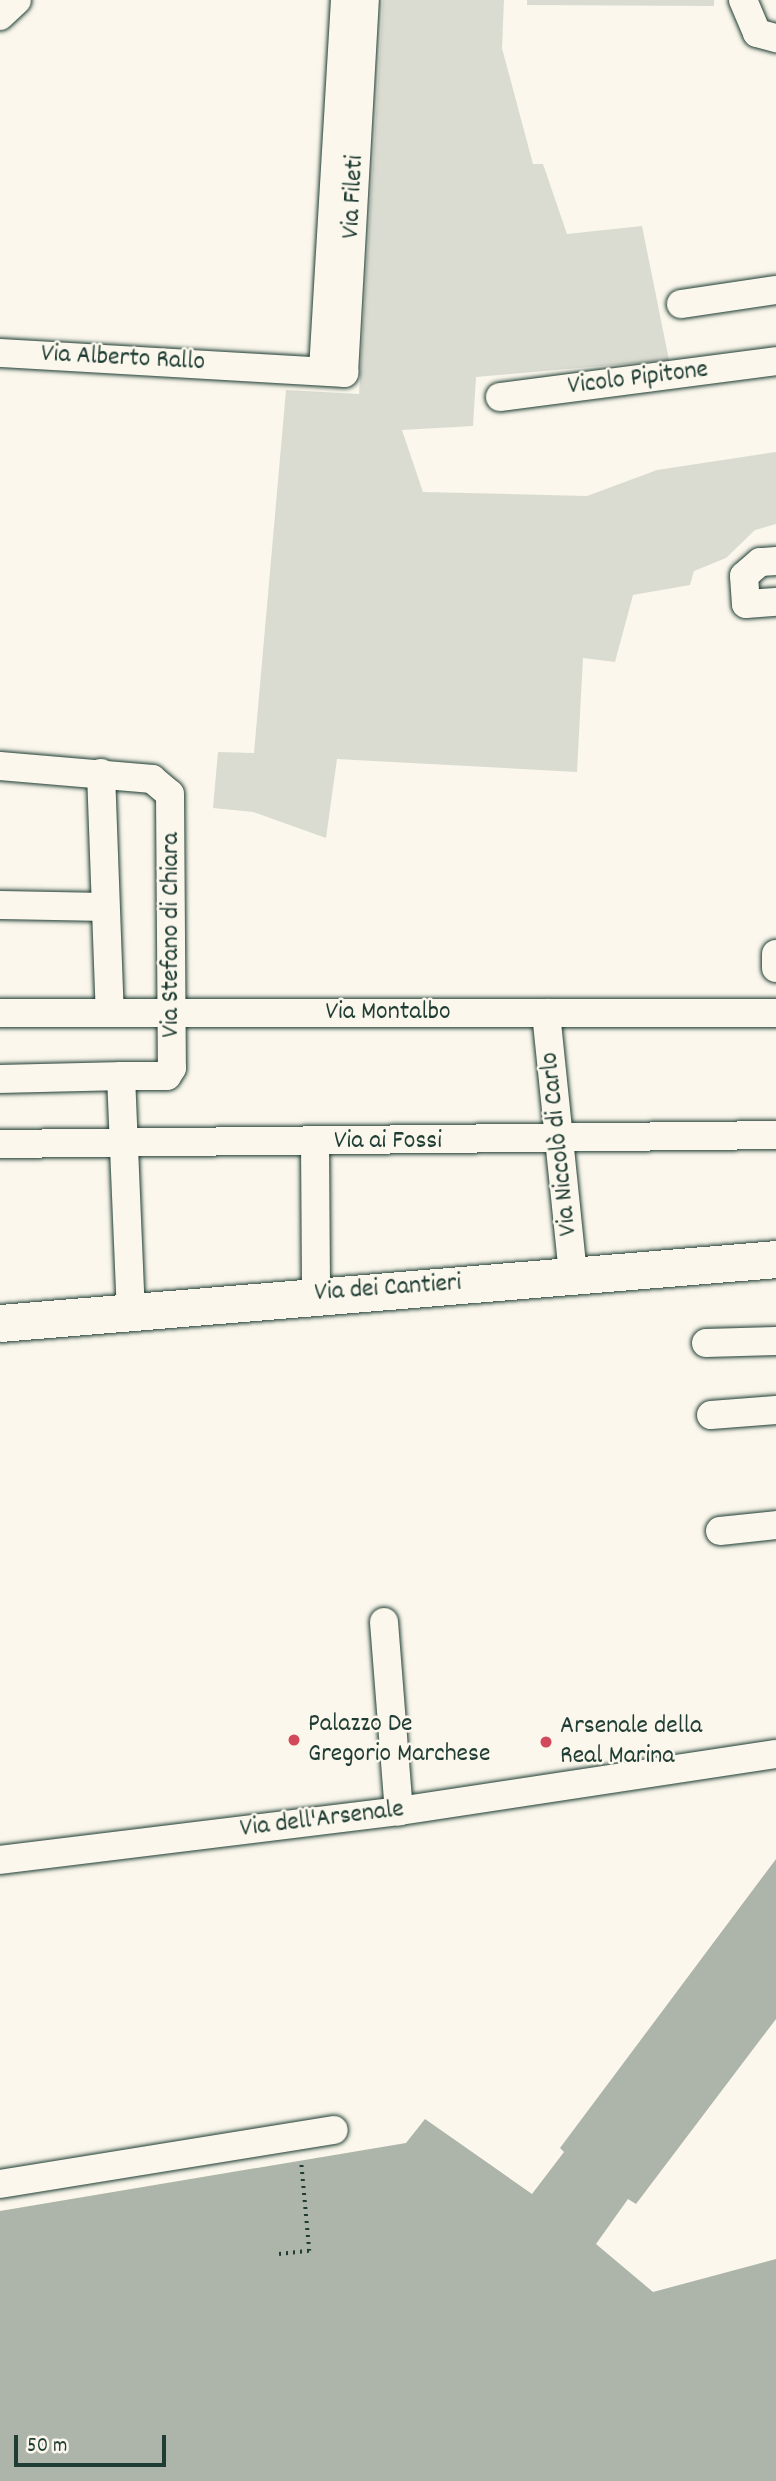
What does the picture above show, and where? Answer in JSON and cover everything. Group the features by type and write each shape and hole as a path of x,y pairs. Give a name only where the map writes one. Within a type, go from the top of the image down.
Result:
{"main road":[{"name":"Via dei Cantieri","path":"0,1323 316,1294 776,1259"}],"street":[{"path":"0,16 17,0"},
{"name":"Via Fileti","path":"323,370 345,0"},
{"name":"Via Fileti","path":"245,365 344,373 365,0"},
{"path":"743,0 757,33 776,38"},
{"path":"681,304 776,290"},
{"name":"Via Alberto Rallo","path":"0,353 245,365"},
{"name":"Vicolo Pipitone","path":"500,397 776,361"},
{"path":"776,561 760,562 744,576 746,604 776,602"},
{"path":"0,766 101,773 110,1013"},
{"name":"Via Stefano di Chiara","path":"101,773 152,779 170,794 173,1013 167,1076 121,1076"},
{"path":"0,905 105,907"},
{"path":"776,954 776,968"},
{"name":"Via Montalbo","path":"0,1013 776,1013"},
{"name":"Via Niccolò di Carlo","path":"546,1013 562,1142 573,1276"},
{"path":"0,1079 121,1076 131,1311"},
{"name":"Via ai Fossi","path":"0,1144 562,1142 776,1135"},
{"path":"315,1142 316,1294"},
{"path":"706,1343 776,1340"},
{"path":"711,1415 776,1410"},
{"path":"720,1531 776,1525"},
{"path":"384,1622 399,1811"},
{"name":"Via dell'Arsenale","path":"0,1860 399,1811 776,1754"},
{"path":"0,2184 334,2130"}],"path":[{"path":"279,2254 309,2251 300,2163"}],"shaded area":[{"path":"383,0 504,0 502,48 533,164 543,164 567,234 642,226 669,360 476,377 473,426 402,430 423,492 587,496 657,470 776,452 776,524 755,530 726,558 694,571 690,585 633,595 615,662 583,658 577,772 337,759 326,838 253,812 213,808 218,752 254,753 286,390 359,394"},
{"path":"527,0 714,0 714,6 527,5"},
{"path":"776,1859 776,2019 636,2204 628,2199 596,2244 653,2292 776,2259 776,2481 0,2481 0,2211 406,2143 425,2119 532,2194 564,2152 560,2148"}],"place":[{"name":"Palazzo De Gregorio Marchese","path":"294,1740"},
{"name":"Arsenale della Real Marina","path":"546,1742"}]}
